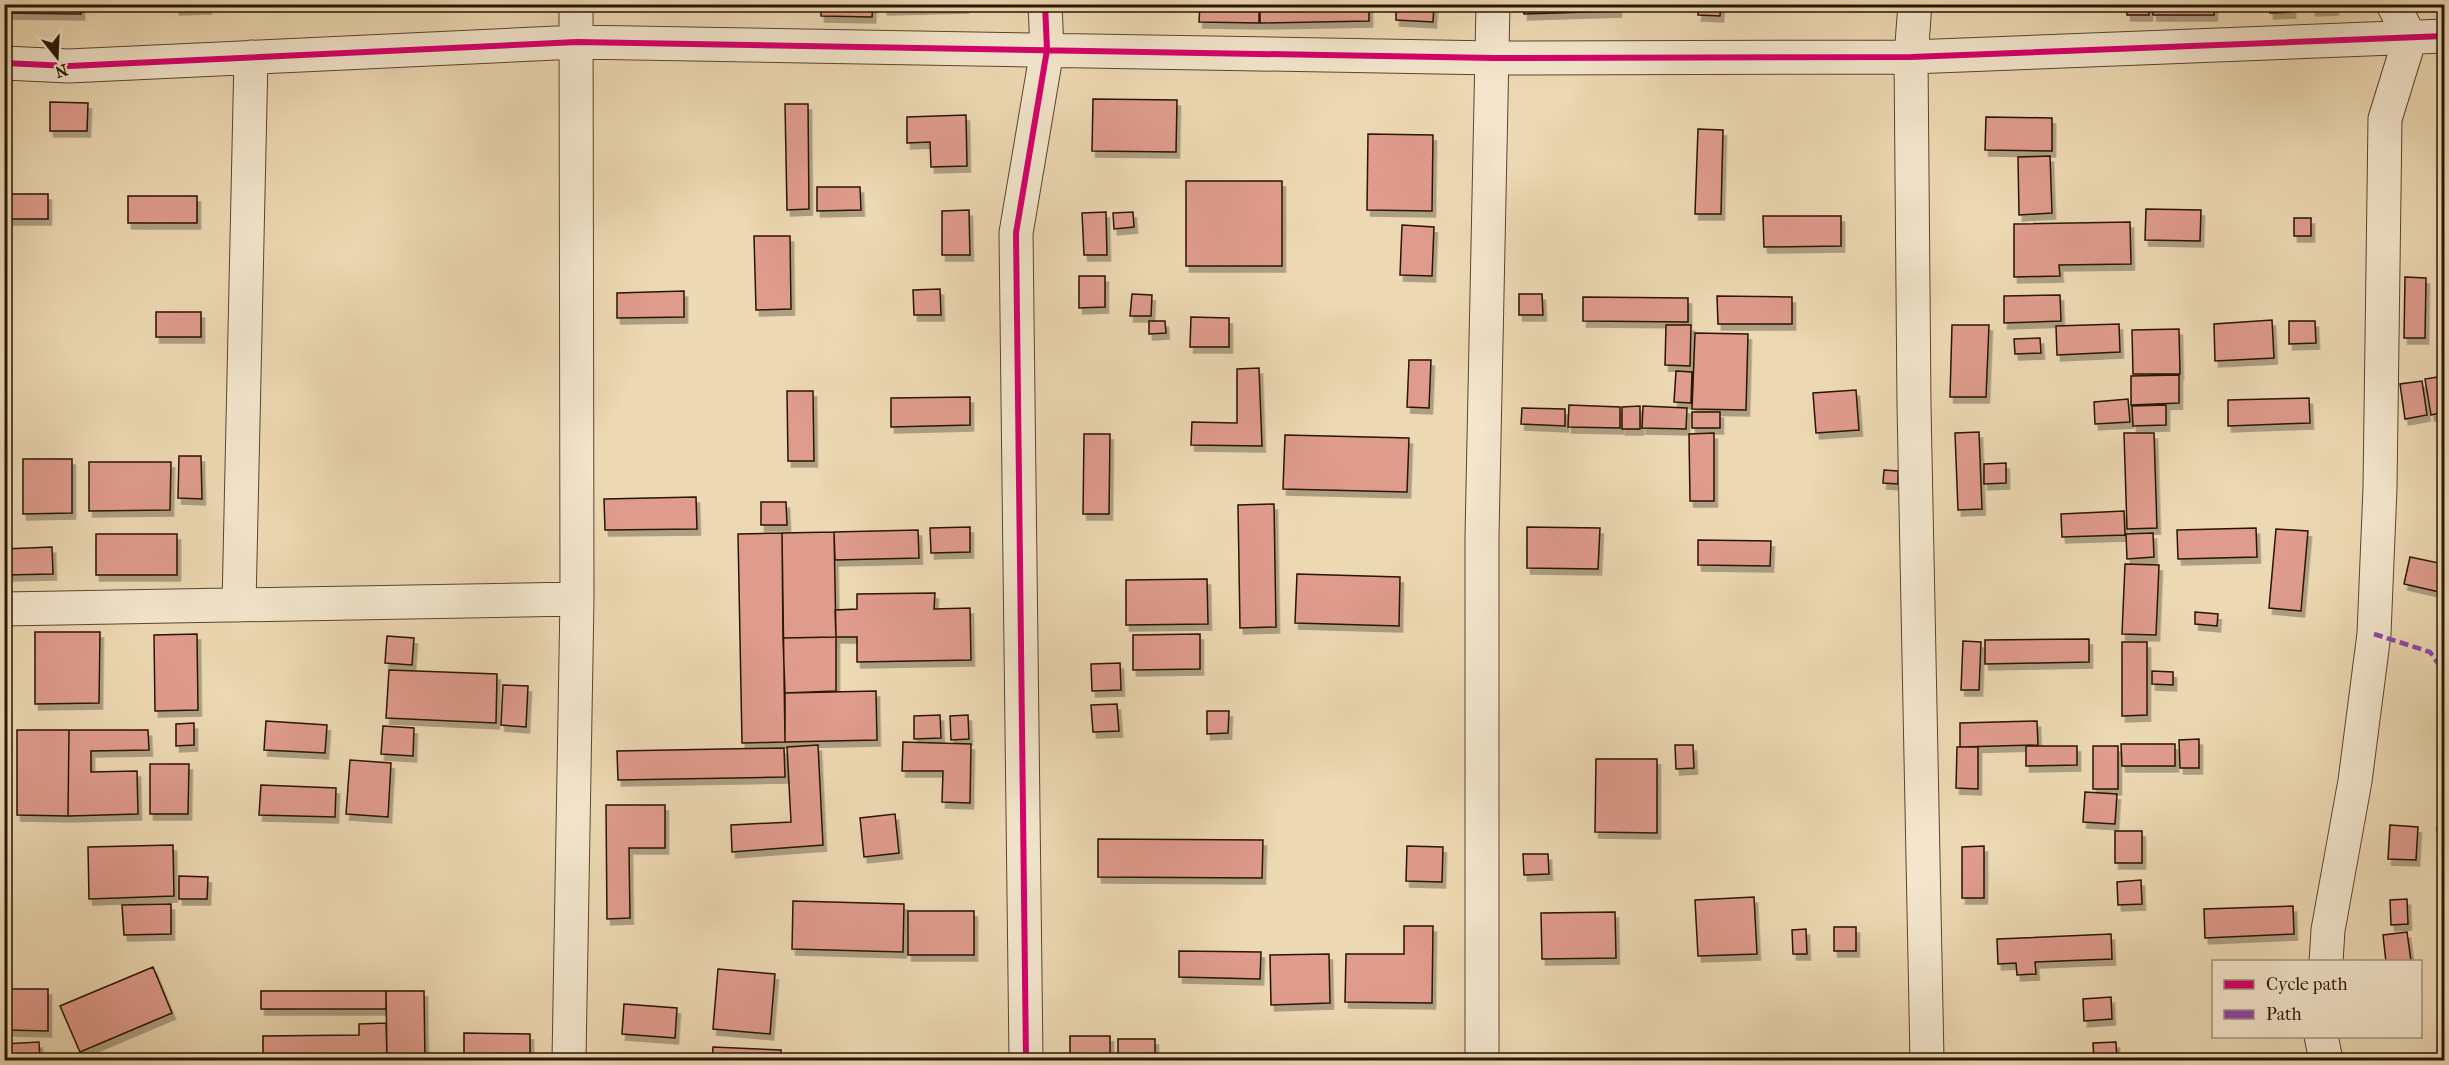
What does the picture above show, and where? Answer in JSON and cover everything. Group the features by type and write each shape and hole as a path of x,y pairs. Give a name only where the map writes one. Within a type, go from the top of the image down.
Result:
{"street":[{"path":"569,1060 577,599 576,4"},
{"path":"1026,1060 1016,233 1047,50 1045,4"},
{"path":"1482,1060 1482,536 1494,58 1493,4"},
{"path":"1915,4 1911,57 1914,405 1927,1060"},
{"path":"2326,960 2328,930 2355,781 2373,634 2380,488 2385,119 2410,38 2393,4"},
{"path":"4,63 69,66 577,42 1494,58 1911,57 2445,36"},
{"path":"239,605 251,57"},
{"path":"4,609 577,599"},
{"path":"2321,1038 2326,1060"}],"building":[{"path":"4,4 81,4 81,14 4,13"},
{"path":"175,4 208,4 208,8 176,9"},
{"path":"821,4 873,4 872,17 821,16"},
{"path":"883,4 965,4 965,7 884,9"},
{"path":"1200,4 1259,4 1259,23 1199,22"},
{"path":"1260,4 1369,4 1369,21 1260,23"},
{"path":"1396,4 1434,4 1433,22 1396,20"},
{"path":"1524,4 1618,4 1618,11 1524,14"},
{"path":"1699,4 1721,4 1720,16 1698,15"},
{"path":"2127,4 2149,4 2149,15 2127,15"},
{"path":"2153,4 2214,4 2214,15 2153,15"},
{"path":"2270,4 2292,4 2292,12 2270,13"},
{"path":"2312,4 2335,4 2335,9 2312,10"},
{"path":"1093,99 1177,100 1176,152 1092,151"},
{"path":"50,102 88,103 87,131 50,131"},
{"path":"785,104 808,104 809,209 787,210"},
{"path":"966,115 967,166 931,167 930,142 907,143 907,117"},
{"path":"1986,117 2052,118 2052,151 1985,150"},
{"path":"1698,129 1723,130 1721,214 1695,214"},
{"path":"1368,134 1433,135 1432,211 1367,210"},
{"path":"2050,156 2052,213 2019,215 2018,157"},
{"path":"1186,181 1282,181 1282,266 1186,266"},
{"path":"817,187 860,187 861,210 817,211"},
{"path":"4,194 48,194 48,219 4,219"},
{"path":"128,196 197,196 197,223 128,223"},
{"path":"2146,209 2201,210 2200,241 2145,240"},
{"path":"969,210 970,255 942,255 942,211"},
{"path":"1106,212 1107,255 1084,255 1082,213"},
{"path":"1133,212 1134,227 1114,229 1113,213"},
{"path":"1763,216 1841,216 1841,246 1764,247"},
{"path":"2294,218 2311,218 2311,236 2294,236"},
{"path":"2130,222 2131,264 2059,265 2060,276 2014,277 2014,224"},
{"path":"1402,225 1434,227 1432,276 1400,275"},
{"path":"754,236 790,236 791,309 756,310"},
{"path":"1079,276 1105,276 1105,307 1079,308"},
{"path":"2405,277 2426,278 2425,338 2404,338"},
{"path":"940,289 941,315 914,315 913,290"},
{"path":"684,291 684,317 617,318 617,293"},
{"path":"1132,294 1152,295 1151,316 1130,316"},
{"path":"1519,294 1542,294 1543,315 1519,315"},
{"path":"2060,295 2061,321 2004,323 2004,296"},
{"path":"1717,296 1792,297 1792,324 1718,324"},
{"path":"1583,297 1688,298 1688,322 1583,321"},
{"path":"156,312 201,312 201,337 156,337"},
{"path":"1191,317 1229,318 1229,347 1190,347"},
{"path":"2272,320 2274,358 2215,361 2214,324"},
{"path":"1149,321 1165,321 1166,333 1149,334"},
{"path":"2289,321 2315,321 2316,343 2289,344"},
{"path":"2119,324 2120,352 2057,355 2056,326"},
{"path":"1666,325 1691,325 1690,366 1665,365"},
{"path":"1952,325 1989,325 1986,397 1950,397"},
{"path":"2179,329 2180,374 2133,374 2132,330"},
{"path":"1695,333 1748,334 1746,410 1692,409"},
{"path":"2040,338 2041,353 2015,354 2014,339"},
{"path":"1409,360 1431,360 1429,408 1407,407"},
{"path":"1259,368 1262,446 1191,445 1192,422 1237,423 1237,369"},
{"path":"1676,371 1692,372 1691,403 1674,402"},
{"path":"2179,375 2179,403 2131,405 2131,376"},
{"path":"2444,376 2444,412 2431,415 2425,379"},
{"path":"2422,381 2427,415 2405,419 2400,384"},
{"path":"1856,390 1859,430 1816,433 1813,393"},
{"path":"787,391 813,391 814,461 788,461"},
{"path":"970,397 970,425 891,427 891,398"},
{"path":"2309,398 2310,423 2228,426 2228,400"},
{"path":"2128,399 2130,422 2095,424 2094,402"},
{"path":"1569,405 1620,407 1620,428 1568,427"},
{"path":"2166,405 2166,425 2133,426 2132,406"},
{"path":"1640,406 1640,429 1622,429 1622,407"},
{"path":"1643,406 1687,408 1686,429 1642,428"},
{"path":"1522,408 1565,409 1565,426 1521,424"},
{"path":"1692,412 1720,412 1720,428 1692,428"},
{"path":"1979,432 1982,509 1958,510 1955,433"},
{"path":"1714,433 1714,501 1690,501 1689,434"},
{"path":"2124,433 2154,433 2157,528 2127,529"},
{"path":"1084,434 1110,434 1109,514 1083,514"},
{"path":"1285,435 1409,438 1407,492 1283,489"},
{"path":"179,456 201,456 202,499 178,498"},
{"path":"23,459 72,459 72,513 23,514"},
{"path":"89,462 171,462 170,510 89,511"},
{"path":"2006,463 2006,483 1984,484 1984,464"},
{"path":"1884,470 1898,471 1898,484 1883,483"},
{"path":"696,497 697,529 605,530 604,499"},
{"path":"761,502 786,502 787,525 761,525"},
{"path":"1274,504 1276,627 1240,628 1238,505"},
{"path":"2124,511 2125,535 2062,537 2061,514"},
{"path":"970,527 970,552 931,553 930,528"},
{"path":"1527,527 1600,528 1598,569 1527,568"},
{"path":"2256,528 2257,557 2178,559 2177,530"},
{"path":"2276,529 2308,531 2301,611 2269,608"},
{"path":"918,530 919,558 835,560 834,532"},
{"path":"834,532 836,637 783,638 782,533"},
{"path":"782,533 785,742 742,743 738,534"},
{"path":"2153,533 2154,557 2127,559 2126,534"},
{"path":"96,534 177,534 177,575 96,575"},
{"path":"1698,540 1771,541 1770,566 1698,565"},
{"path":"52,547 53,574 4,575 4,549"},
{"path":"2410,557 2444,564 2444,593 2404,584"},
{"path":"2125,564 2159,565 2156,635 2122,634"},
{"path":"1297,574 1400,577 1399,626 1295,623"},
{"path":"1207,579 1208,624 1126,625 1126,580"},
{"path":"935,593 934,609 970,608 971,660 857,662 857,637 836,637 835,610 857,609 857,594"},
{"path":"2195,612 2218,614 2217,626 2195,624"},
{"path":"35,632 100,632 99,703 35,704"},
{"path":"197,634 198,710 155,711 154,635"},
{"path":"1200,634 1200,669 1133,670 1133,635"},
{"path":"387,636 414,638 412,665 385,663"},
{"path":"836,637 836,691 785,693 783,638"},
{"path":"2089,639 2089,662 1985,664 1985,640"},
{"path":"1963,641 1981,642 1979,690 1961,690"},
{"path":"2122,642 2147,642 2147,715 2122,716"},
{"path":"1120,663 1121,690 1092,691 1091,664"},
{"path":"389,670 497,674 496,723 386,718"},
{"path":"2152,671 2173,672 2173,685 2152,684"},
{"path":"503,685 528,686 526,727 501,725"},
{"path":"876,691 877,740 785,742 785,693"},
{"path":"1117,704 1119,731 1093,732 1091,705"},
{"path":"1207,711 1229,711 1228,733 1207,734"},
{"path":"940,715 941,738 914,739 914,716"},
{"path":"968,715 969,739 951,740 950,716"},
{"path":"266,721 327,725 325,753 264,750"},
{"path":"2037,721 2038,745 1960,747 1960,723"},
{"path":"194,723 194,745 176,746 176,724"},
{"path":"383,726 414,728 413,756 381,754"},
{"path":"17,730 69,730 68,816 17,815"},
{"path":"69,730 148,730 149,750 91,751 91,772 137,771 138,814 68,816"},
{"path":"2199,739 2199,768 2180,768 2179,740"},
{"path":"903,742 971,744 970,803 942,802 943,771 902,771"},
{"path":"2121,744 2175,744 2175,766 2122,766"},
{"path":"818,745 823,845 732,852 731,825 791,822 787,747"},
{"path":"1675,745 1693,745 1694,768 1676,769"},
{"path":"2026,746 2077,746 2077,765 2026,766"},
{"path":"2093,746 2118,746 2118,789 2093,789"},
{"path":"1957,747 1978,747 1978,789 1956,788"},
{"path":"784,748 785,777 618,780 617,751"},
{"path":"1596,759 1657,759 1657,833 1595,832"},
{"path":"350,760 391,763 388,817 346,814"},
{"path":"150,764 189,764 188,814 150,814"},
{"path":"261,785 336,788 335,817 259,815"},
{"path":"2085,792 2117,794 2115,824 2083,822"},
{"path":"606,805 665,805 665,848 629,848 630,918 607,919"},
{"path":"895,814 899,853 864,857 860,818"},
{"path":"2390,825 2418,827 2416,860 2388,859"},
{"path":"2444,827 2444,859 2441,859 2437,828"},
{"path":"2115,831 2142,831 2142,863 2115,863"},
{"path":"1098,839 1263,840 1262,878 1098,877"},
{"path":"173,845 174,896 89,899 88,847"},
{"path":"1407,846 1443,847 1442,882 1406,881"},
{"path":"1984,846 1984,898 1962,898 1962,847"},
{"path":"1523,854 1548,854 1549,874 1524,875"},
{"path":"179,876 208,877 207,899 179,899"},
{"path":"2141,880 2142,904 2118,905 2117,882"},
{"path":"1754,897 1757,954 1698,956 1695,900"},
{"path":"2407,899 2408,924 2391,925 2390,900"},
{"path":"793,901 904,904 903,952 792,949"},
{"path":"171,904 171,934 124,935 122,905"},
{"path":"2293,906 2294,934 2205,938 2204,909"},
{"path":"908,911 974,911 974,955 908,955"},
{"path":"1615,912 1616,958 1542,959 1541,913"},
{"path":"1404,926 1433,926 1432,1003 1345,1002 1346,954 1404,954"},
{"path":"1834,927 1856,927 1856,951 1834,951"},
{"path":"1806,929 1807,954 1793,954 1792,930"},
{"path":"2407,932 2411,960 2386,960 2383,935"},
{"path":"2111,934 2112,959 2035,962 2036,974 2017,975 2016,963 1998,964 1997,939"},
{"path":"1179,951 1261,952 1260,979 1179,977"},
{"path":"1329,954 1330,1003 1271,1005 1270,955"},
{"path":"153,967 172,1013 80,1052 60,1006"},
{"path":"718,969 775,974 770,1034 713,1029"},
{"path":"8,989 48,989 48,1031 8,1030"},
{"path":"261,991 386,991 386,1009 261,1009"},
{"path":"386,991 424,991 425,1060 387,1060"},
{"path":"2111,997 2112,1019 2084,1021 2083,999"},
{"path":"624,1004 677,1008 675,1038 622,1034"},
{"path":"386,1023 387,1060 263,1060 263,1036 359,1035 359,1024"},
{"path":"464,1033 530,1034 530,1060 464,1060"},
{"path":"1070,1036 1110,1036 1110,1060 1070,1060"},
{"path":"1118,1039 1155,1039 1155,1060 1118,1060"},
{"path":"39,1042 40,1060 4,1060 4,1044"},
{"path":"2116,1042 2117,1060 2094,1060 2093,1043"},
{"path":"713,1047 781,1050 781,1060 712,1060"}],"marked path":[{"path":"2374,634 2430,652 2444,672"}],"cycle path":[{"path":"1026,1060 1016,233 1047,50 1045,4"},
{"path":"4,63 69,66 577,42 1494,58 1911,57 2444,36"}]}
